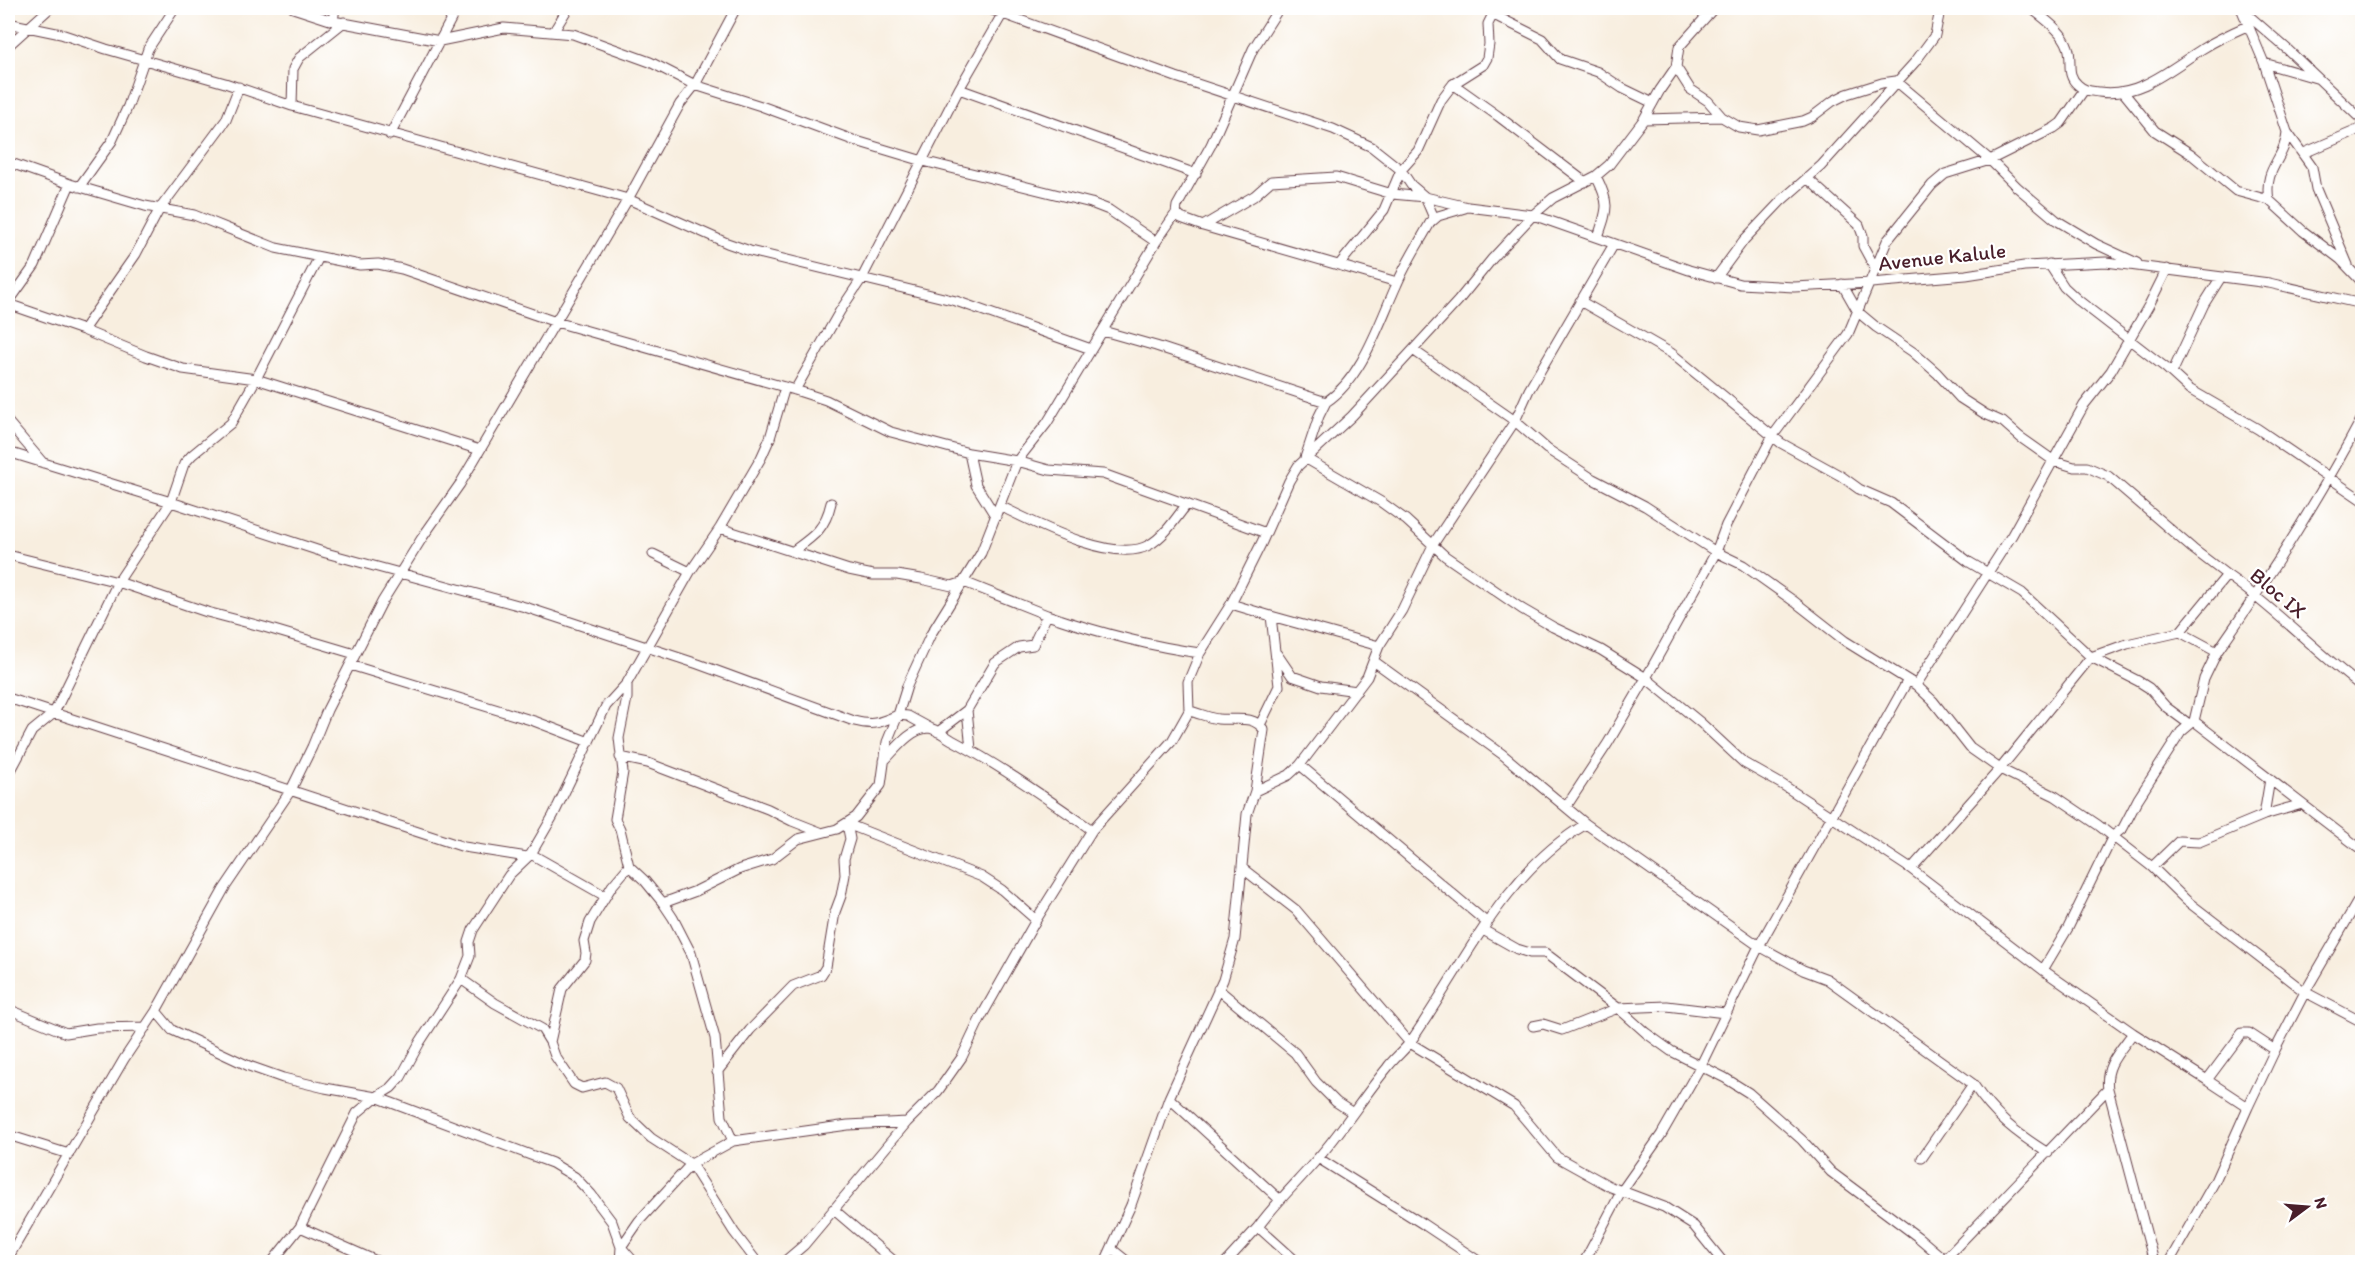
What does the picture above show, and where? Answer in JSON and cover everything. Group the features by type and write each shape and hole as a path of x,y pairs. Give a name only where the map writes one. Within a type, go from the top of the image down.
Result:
{"street":[{"path":"11,43 50,8"},
{"path":"175,8 148,49 128,106 112,141 75,185 35,265 8,304 183,369 256,379 480,450"},
{"path":"293,8 333,21 440,41 496,28 554,31 592,40 650,62 694,85 735,97 853,140 923,161 1091,203 1109,210 1156,242"},
{"path":"333,21 335,8"},
{"path":"390,135 457,8"},
{"path":"554,31 568,8"},
{"path":"8,1258 156,1011 224,889 291,790 355,654 399,574 460,484 628,199 736,8"},
{"path":"987,8 1009,12 1231,95 1333,129 1372,147 1401,170 1411,185 1425,197 1434,218"},
{"path":"663,903 696,891 740,869 772,859 798,839 847,824 856,817 881,785 887,742 907,686 931,634 981,553 1017,461 1047,423 1156,242 1176,213 1177,206 1196,174 1223,119 1231,95 1253,49 1279,8"},
{"path":"784,1263 804,1245 907,1122 938,1091 962,1057 980,1019 1036,920 1092,830 1172,741 1189,711 1188,682 1200,653 1231,604 1266,533 1288,481 1305,458 1352,416 1533,215 1553,198 1596,176 1609,165 1644,119 1676,67 1679,47 1714,8"},
{"path":"1716,278 1744,240 1782,200 1821,166 1915,62 1935,35 1939,15 1943,8"},
{"path":"2031,8 2063,37 2068,45 2070,56 2069,71 2076,84 2084,90 2124,93 2170,71 2203,48 2247,26"},
{"path":"2241,8 2264,63 2287,132 2313,167 2316,189 2349,267"},
{"path":"2241,8 2362,120"},
{"path":"1339,265 1377,219 1392,194 1401,170 1418,151 1441,100 1453,84 1478,70 1487,58 1488,24 1494,11 1542,39 1560,58 1598,72 1622,88 1653,103"},
{"path":"795,390 840,311 862,278 959,88 1009,12"},
{"path":"292,106 293,69 299,58 344,22"},
{"path":"11,43 8,25 30,27 239,87 292,106 390,135 628,199 727,243 779,259 956,301 1091,349"},
{"path":"2264,63 2321,80"},
{"path":"1676,67 1690,89 1708,101 1730,124 1758,130 1803,121 1847,94 1896,81 2065,227 2143,266"},
{"path":"1453,84 1585,182"},
{"path":"83,330 136,254 159,210 226,120 239,87"},
{"path":"959,88 1196,174"},
{"path":"1566,807 1608,743 1646,678 1716,552 1731,516 1772,437 1848,334 1887,241 1937,180 1945,174 1990,160 2061,123 2084,90"},
{"path":"2124,93 2155,131 2191,154 2236,191 2269,200 2303,231 2349,267 2362,282"},
{"path":"1644,119 1722,117"},
{"path":"2304,153 2362,128"},
{"path":"2269,200 2267,184 2286,142 2287,132"},
{"path":"8,162 159,210 194,214 276,248 360,265 378,264 402,269 556,322 826,400 891,432 969,453 1017,461 1049,471 1103,474 1266,533"},
{"path":"1596,176 1606,198 1607,208 1598,237"},
{"name":"Avenue Kalule","path":"1203,226 1254,196 1271,181 1336,177 1392,194 1425,197 1468,207 1533,215 1716,278 1762,286 1871,283 2049,264 2100,262 2269,283 2362,304"},
{"path":"1807,178 1859,225 1863,236 1863,246 1875,268"},
{"path":"1305,458 1326,402 1342,388 1369,349 1397,282 1434,218 1468,207"},
{"path":"1176,213 1180,218 1203,226 1397,282"},
{"path":"1255,791 1289,776 1357,691 1375,662 1379,646 1402,610 1434,543 1515,421 1529,390 1614,244"},
{"path":"8,776 32,731 54,713 118,582 171,502 184,464 231,423 319,257"},
{"path":"2049,264 2064,287 2189,389 2258,429 2362,500"},
{"path":"1584,1263 1621,1192 1661,1135 1700,1067 1759,946 1832,816 1912,682 1988,574 2054,461 2079,412 2108,377 2167,269"},
{"path":"2172,373 2204,304 2221,277"},
{"path":"1842,284 1858,312 1913,352 1960,398 2003,422 2054,461 2074,467 2087,467 2108,477 2227,575"},
{"path":"1580,301 1671,353 1772,437 1859,489 1891,503 1988,574 2022,593 2091,657 2149,688 2166,707 2191,722 2270,779 2362,850"},
{"path":"1103,331 1326,402"},
{"path":"1413,350 1515,421 1547,449 1593,479 1645,506 1667,523 1743,565 1845,641 1912,682 1934,701 1970,748 2000,770 2055,796 2113,836 2152,867 2194,907 2305,992 2362,1022"},
{"path":"272,1263 300,1227 357,1113 391,1088 401,1077 461,979 470,957 469,942 472,930 509,875 529,856 553,816 606,706 627,683 690,572 720,528 761,458 770,438 785,387"},
{"path":"2043,970 2068,928 2113,836 2123,828 2171,746 2191,722 2204,679 2217,652 2256,597 2330,477 2362,418"},
{"path":"8,422 43,463"},
{"path":"8,452 326,553 514,604 648,647 854,721 869,725 898,715 908,717 970,749 1032,788 1092,830"},
{"path":"969,453 976,485 996,516"},
{"path":"1305,458 1381,502 1434,543 1445,556 1522,609 1601,650 1646,678 1701,723 1744,763 1832,816 1911,869 2043,970 2133,1033 2248,1107"},
{"path":"793,551 822,528 828,517 831,502"},
{"path":"1000,506 1064,536 1104,547 1129,549 1147,547 1160,537 1187,504"},
{"path":"720,528 849,570 873,575 897,575 952,586 964,582 1093,631 1200,653"},
{"path":"653,554 690,572"},
{"path":"8,555 118,582 207,612 355,654"},
{"name":"Bloc IX","path":"2180,632 2227,575 2362,687"},
{"path":"1231,604 1379,646"},
{"path":"884,761 908,737 919,730 934,730 967,710 995,663 1019,647 1033,645 1047,615"},
{"path":"1271,616 1279,686"},
{"path":"1911,869 2000,770 2091,657 2127,644 2180,632 2217,652"},
{"path":"1275,651 1292,676 1321,687 1357,691"},
{"path":"1375,662 1502,754 1586,824 1759,946 1803,970 1827,979 1973,1084 1987,1106 2005,1123 2048,1153"},
{"path":"350,665 507,712 589,742"},
{"path":"1260,725 1279,686 1292,676"},
{"path":"627,683 627,698 619,738 623,772 615,819 620,829 629,866 663,903 691,953 716,1038 722,1117 733,1141"},
{"path":"8,698 464,847 529,856 604,896"},
{"path":"967,710 970,749"},
{"path":"1105,1263 1113,1250 1131,1205 1170,1098 1218,989 1235,939 1247,814 1255,791 1264,730 1260,725 1244,719 1218,719 1189,711"},
{"path":"877,724 887,742"},
{"path":"620,757 648,763 768,809 820,832"},
{"path":"1300,765 1485,926 1517,949 1530,953 1545,953 1671,1051 1725,1078 1749,1094 1802,1140 1831,1172 1918,1237 1943,1261 2108,1089"},
{"path":"2264,815 2270,779"},
{"path":"2152,867 2179,841 2199,842 2264,815 2302,804"},
{"path":"847,824 982,877 1002,890 1036,920"},
{"path":"717,1073 750,1030 793,986 820,975 826,967 835,912 843,886 844,859 850,839 847,824"},
{"path":"1226,1263 1279,1199 1318,1158 1387,1068 1410,1043 1485,926 1526,870 1562,838 1586,824"},
{"path":"550,1042 562,989 585,960 584,941 590,922 604,896 629,866"},
{"path":"1242,868 1296,910 1410,1043 1514,1106 1557,1157 1621,1192 1664,1207 1694,1226 1723,1263"},
{"path":"2169,1263 2215,1181 2275,1050 2305,992 2362,894"},
{"path":"461,979 495,1003 542,1029 555,1056 574,1084 582,1088 605,1082 616,1088 630,1118 651,1137 691,1164 757,1263"},
{"path":"1218,989 1295,1053 1316,1082 1336,1102 1353,1113"},
{"path":"1533,1026 1543,1024 1562,1030 1618,1008 1667,1006 1725,1013"},
{"path":"8,1009 66,1033 97,1028 146,1026"},
{"path":"156,1011 172,1030 249,1066 315,1085 376,1097 552,1163 575,1177 612,1222 621,1247 634,1263"},
{"path":"2133,1033 2109,1068 2107,1080 2154,1263"},
{"path":"2206,1080 2241,1034 2249,1033 2275,1050"},
{"path":"1922,1158 1973,1084"},
{"path":"1170,1098 1279,1199"},
{"path":"620,1263 621,1247 639,1221 691,1164 733,1141 848,1125 907,1122"},
{"path":"8,1135 69,1154"},
{"path":"1318,1158 1480,1263"},
{"path":"833,1209 895,1263"},
{"path":"300,1227 379,1263"},
{"path":"1258,1227 1297,1263"},
{"path":"1113,1250 1128,1263"}]}
